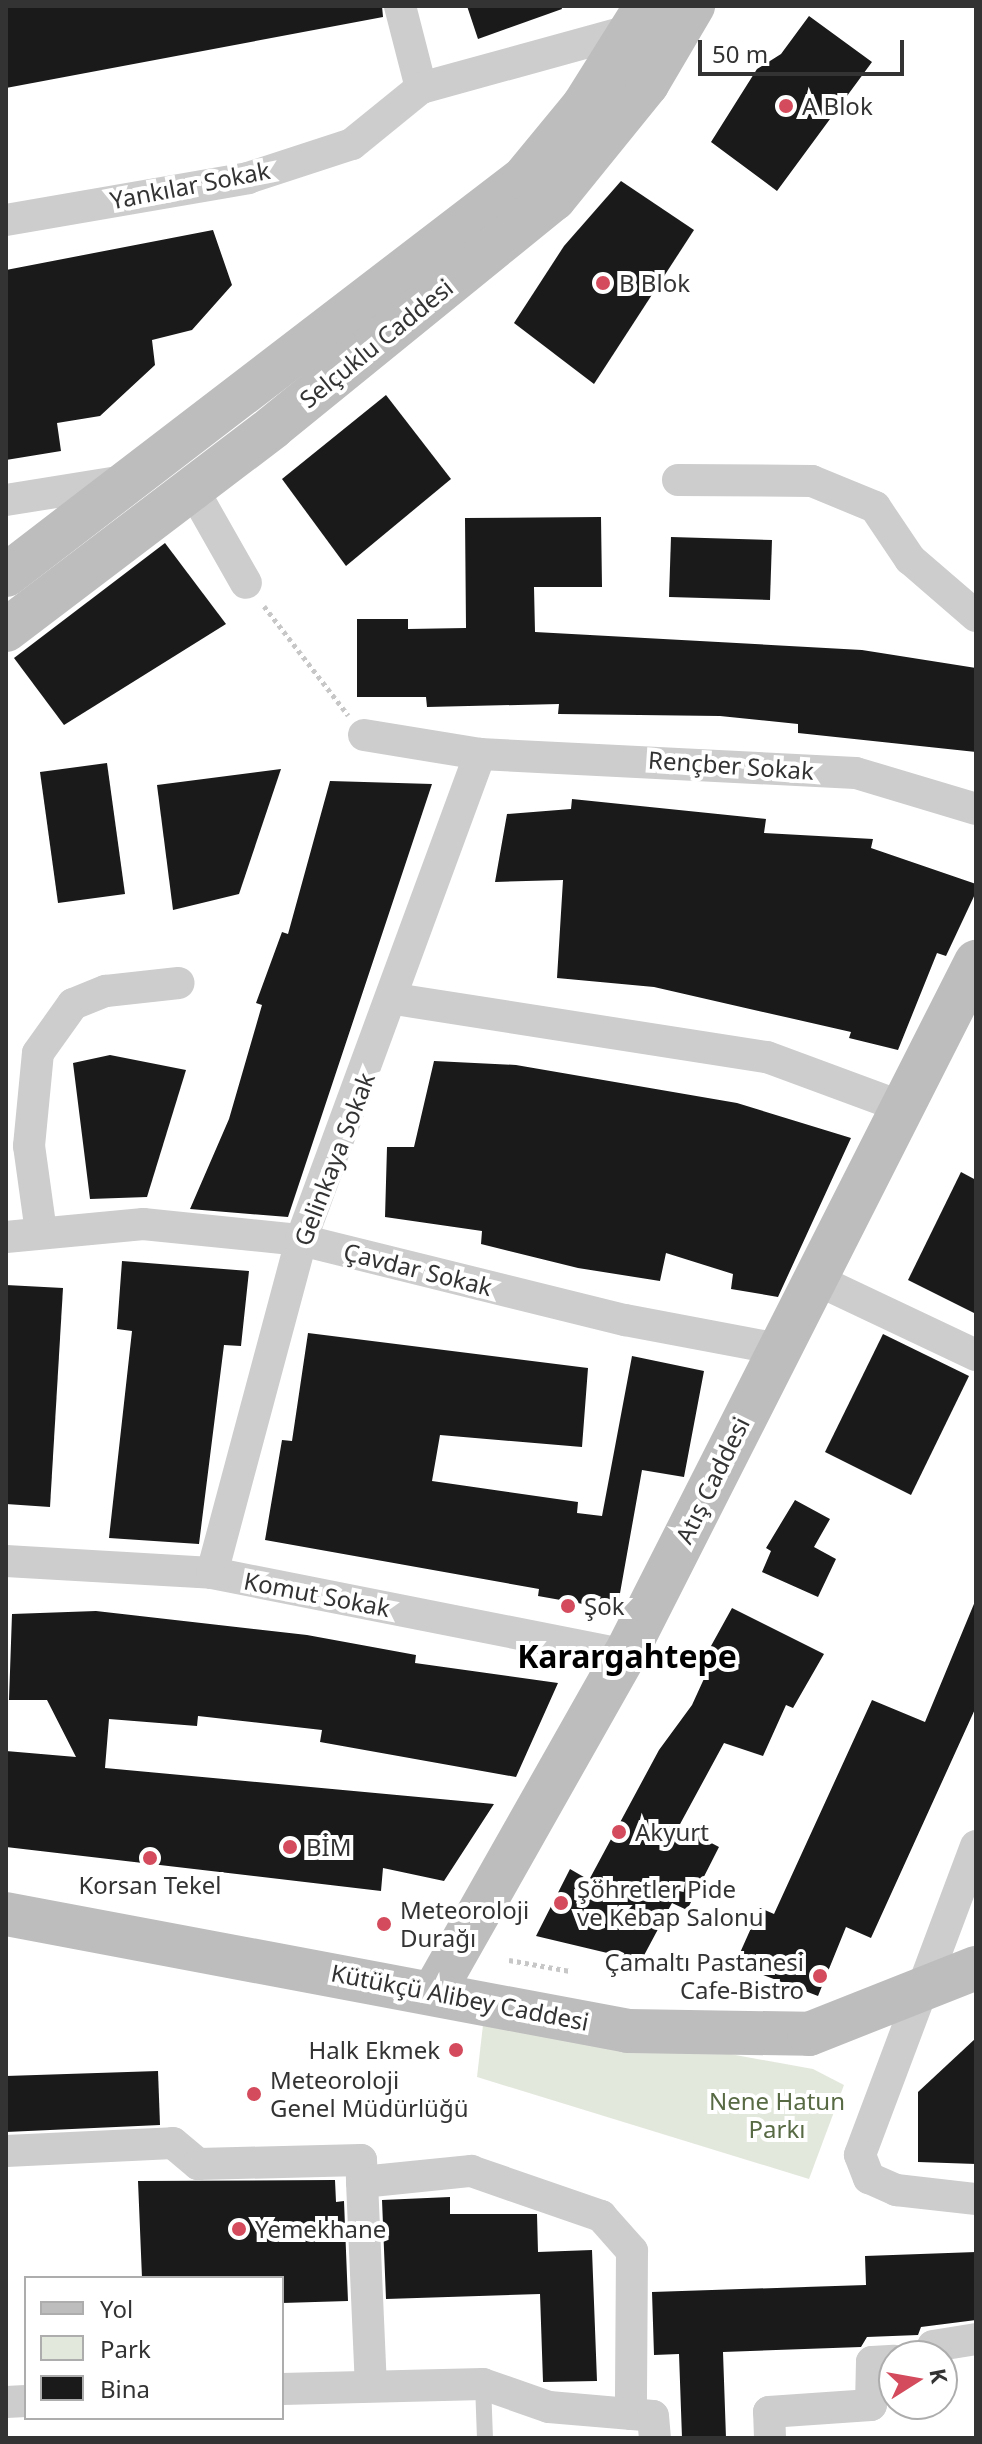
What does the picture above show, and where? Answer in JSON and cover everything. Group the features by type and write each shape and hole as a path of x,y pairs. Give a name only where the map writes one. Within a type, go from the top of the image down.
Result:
{"main road":[{"name":"Selçuklu Caddesi","path":"6,630 192,488 554,199 647,84 693,6"},
{"name":"Selçuklu Caddesi","path":"6,575 129,480 329,335 524,178 584,105 639,18"},
{"name":"Atış Caddesi","path":"434,1992 625,1655 813,1278 905,1108 976,962"},
{"name":"Kütükçü Alibey Caddesi","path":"6,1914 434,1992 628,2031 809,2034 913,1999 976,1968"}],"street":[{"path":"400,6 421,88"},
{"name":"Yankılar Sokak","path":"6,220 248,178 352,144 421,88 639,18"},
{"path":"6,500 129,480"},
{"path":"678,480 812,481 875,507 910,559 976,616"},
{"path":"192,488 246,583"},
{"name":"Rençber Sokak","path":"364,735 480,754 856,773 976,809"},
{"name":"Gelinkaya Sokak","path":"212,1573 301,1240 395,999 480,754"},
{"path":"41,1232 29,1146 38,1053 73,1004 106,991 179,983"},
{"path":"395,999 767,1057 905,1108"},
{"name":"Çavdar Sokak","path":"6,1237 143,1224 301,1240 625,1320 778,1349"},
{"path":"813,1278 976,1355"},
{"name":"Komut Sokak","path":"6,1561 212,1573 625,1655"},
{"path":"976,1846 913,1999 860,2155 869,2178 896,2190 976,2199"},
{"path":"6,2151 173,2143 198,2164 361,2160 371,2385"},
{"path":"362,2182 471,2171 601,2216 632,2251 631,2414"},
{"path":"770,2438 769,2412 871,2405 872,2362 878,2362"},
{"path":"284,2389 483,2384 549,2407 653,2416 655,2438"}],"lane":[{"path":"483,2384 485,2438"}],"path":[{"path":"246,583 364,735"},
{"path":"509,1960 570,1971"}],"green space":[{"name":"Nene Hatun Parkı","path":"483,2025 719,2052 813,2069 844,2085 809,2179 477,2077"}],"building":[{"path":"6,6 382,6 383,17 6,88"},
{"path":"467,6 561,6 562,9 478,39"},
{"name":"A Blok","path":"809,16 872,62 777,191 711,142 757,69 781,54"},
{"name":"B Blok","path":"621,181 694,230 594,384 514,323 564,246"},
{"path":"213,230 232,285 192,330 152,340 155,365 100,416 57,423 61,451 6,460 6,270"},
{"path":"386,395 451,479 346,566 282,479"},
{"path":"601,517 602,587 534,587 535,632 862,650 976,668 976,752 798,733 798,724 720,716 558,714 559,704 427,707 426,697 357,697 357,619 408,619 408,629 466,628 465,518"},
{"path":"671,537 772,540 770,600 669,597"},
{"path":"165,543 226,624 64,725 14,658"},
{"path":"107,763 125,894 58,903 40,772"},
{"path":"281,769 239,894 173,910 157,785"},
{"path":"330,781 432,784 288,1217 190,1209 229,1119 262,1005 256,1003 282,932 288,934"},
{"path":"572,799 766,819 764,833 873,839 871,848 976,884 976,892 946,956 937,953 898,1050 849,1038 851,1032 654,987 557,978 563,880 495,882 507,814 571,809"},
{"path":"110,1055 186,1070 147,1197 90,1199 73,1063"},
{"path":"434,1061 516,1065 737,1103 851,1138 778,1297 731,1289 733,1274 666,1253 660,1281 578,1268 481,1244 482,1231 385,1217 387,1147 414,1147"},
{"path":"961,1172 976,1180 976,1314 908,1280"},
{"path":"122,1261 249,1271 241,1346 224,1345 199,1544 109,1538 132,1331 117,1329"},
{"path":"6,1285 63,1288 50,1507 6,1504"},
{"path":"308,1333 588,1368 582,1447 440,1435 432,1481 578,1502 577,1513 602,1516 632,1356 704,1371 684,1477 642,1470 617,1610 538,1596 539,1589 265,1540 282,1440 292,1441"},
{"path":"883,1334 969,1376 911,1495 825,1452"},
{"path":"795,1500 830,1519 814,1547 836,1559 818,1597 762,1572 771,1551 766,1548"},
{"path":"976,1599 976,1707 871,1938 846,1927 818,1996 735,1964 760,1908 774,1914 872,1700 925,1722"},
{"path":"732,1608 824,1654 793,1708 786,1705 763,1756 724,1743 679,1826 719,1847 687,1910 672,1903 641,1961 536,1936 570,1869 589,1880 659,1750 692,1705 713,1659 706,1655"},
{"path":"96,1611 307,1635 416,1655 415,1663 558,1683 516,1777 320,1742 322,1730 198,1716 197,1726 109,1719 105,1768 494,1804 444,1881 383,1868 381,1891 6,1847 6,1751 76,1757 47,1700 9,1700 12,1614"},
{"path":"976,2038 976,2164 918,2162 918,2092"},
{"path":"158,2071 160,2125 6,2132 6,2076"},
{"name":"Yemekhane","path":"335,2180 336,2202 344,2201 348,2301 284,2303 284,2276 142,2276 138,2181"},
{"path":"450,2197 450,2214 537,2214 538,2252 592,2250 597,2381 543,2382 540,2294 386,2299 382,2200"},
{"path":"976,2252 976,2320 921,2327 918,2335 867,2337 861,2347 723,2352 726,2438 682,2438 679,2354 654,2355 652,2292 866,2285 865,2256"}],"place":[{"name":"A Blok","path":"786,106"},
{"name":"B Blok","path":"603,283"},
{"name":"Şok","path":"568,1606"},
{"name":"Akyurt","path":"619,1832"},
{"name":"BİM","path":"290,1847"},
{"name":"Korsan Tekel","path":"150,1858"},
{"name":"Şöhretler Pide ve Kebap Salonu","path":"561,1903"},
{"name":"Meteoroloji Durağı","path":"384,1924"},
{"name":"Çamaltı Pastanesi Cafe-Bistro","path":"820,1976"},
{"name":"Halk Ekmek","path":"456,2050"},
{"name":"Meteoroloji Genel Müdürlüğü","path":"254,2094"},
{"name":"Yemekhane","path":"239,2229"}],"district":[{"name":"Karargahtepe","path":"627,1656"}]}
